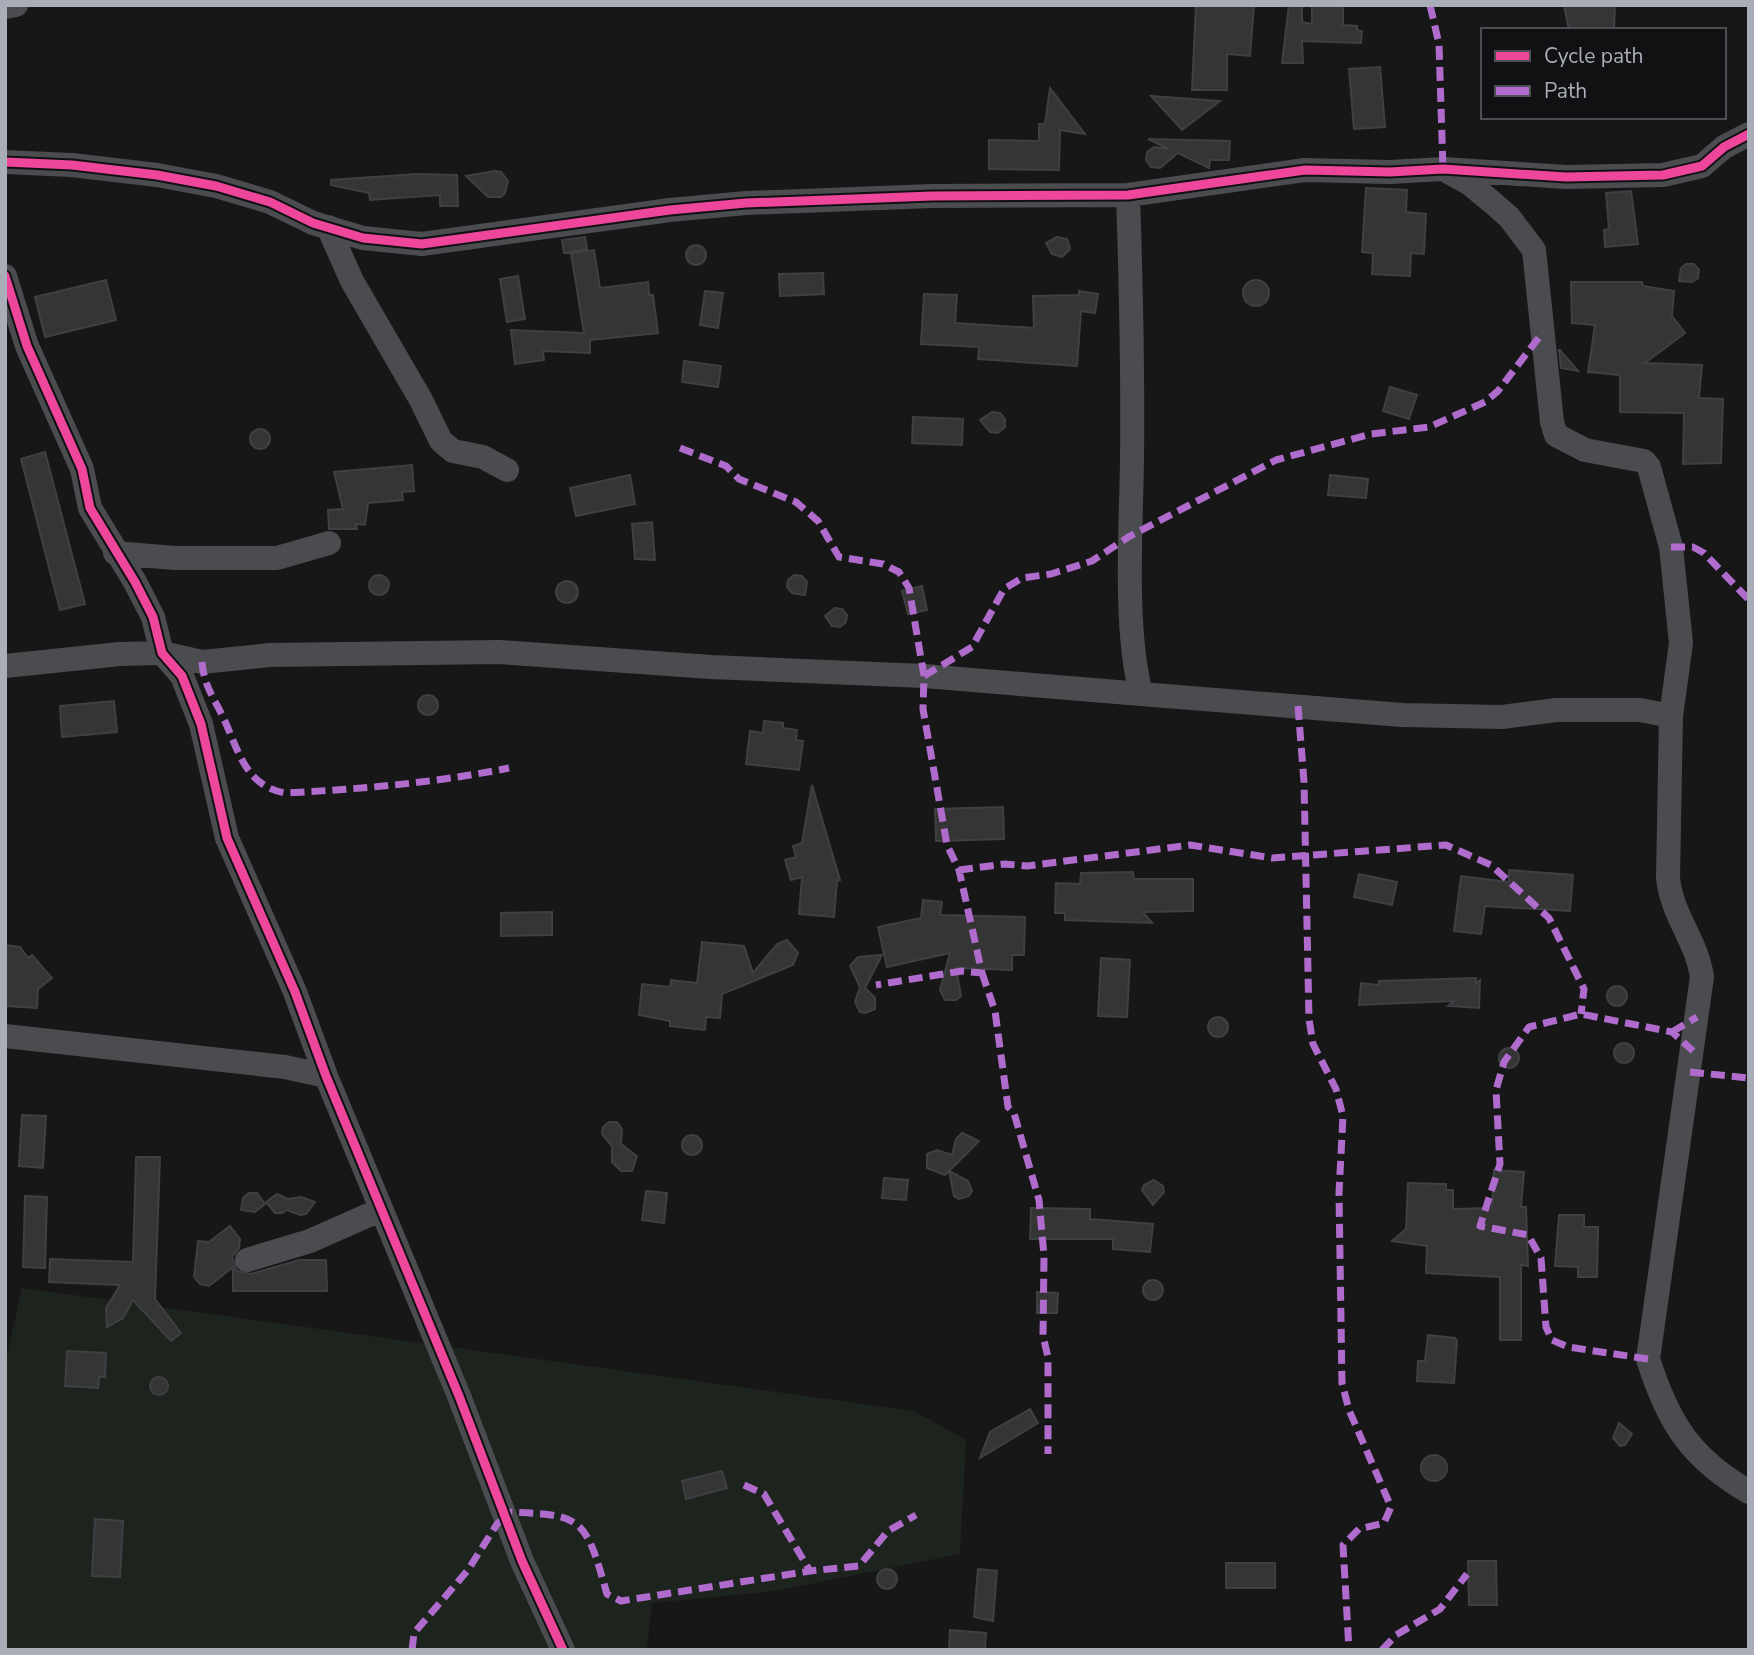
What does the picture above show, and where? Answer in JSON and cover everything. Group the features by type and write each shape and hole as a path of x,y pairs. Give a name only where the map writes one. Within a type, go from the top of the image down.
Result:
{"street":[{"path":"5,6 16,5"},
{"path":"5,162 72,165 157,174 216,186 270,202 328,228 363,238 422,244 670,210 814,198 1128,195 1305,170 1390,172 1443,169 1566,177 1663,175 1702,166 1724,147 1749,134"},
{"path":"1443,169 1471,184 1493,202 1534,250 1552,422 1556,435 1585,450 1635,458 1649,467 1669,540 1678,597 1681,643 1671,716 1671,901 1699,959 1702,977 1648,1359 1667,1411 1688,1446 1732,1483 1749,1492"},
{"path":"1128,195 1132,348 1130,536 1135,671 1141,694"},
{"path":"328,228 352,281 422,400 441,441 453,451 483,457 507,470"},
{"path":"5,276 27,346 82,469 90,508 153,617 162,653 182,677 201,724 227,838 295,992 380,1210 459,1396 522,1561 563,1650"},
{"path":"115,553 175,558 277,558 329,542"},
{"path":"5,666 120,654 162,653 202,662 270,655 499,652 712,667 925,676 1402,715 1502,717 1556,710 1640,710 1671,716"},
{"path":"5,1036 285,1067 326,1076"},
{"path":"247,1260 310,1241 380,1210"}],"shaded area":[{"path":"22,1288 914,1411 966,1440 960,1554 776,1591 652,1603 647,1650 5,1650 5,1363"}],"building":[{"path":"1196,5 1254,5 1250,56 1227,54 1227,90 1192,90"},
{"path":"1289,5 1302,5 1302,22 1312,24 1312,5 1343,5 1343,25 1357,26 1357,30 1362,31 1361,43 1302,41 1303,63 1282,63"},
{"path":"1564,5 1615,5 1614,28 1569,28"},
{"path":"1380,67 1385,127 1354,129 1349,69"},
{"path":"1050,88 1085,134 1060,130 1059,170 989,169 989,140 1039,141 1039,124 1045,124"},
{"path":"1151,96 1220,101 1182,130"},
{"path":"1148,139 1230,141 1229,160 1210,160 1209,168 1178,153 1160,168 1151,167 1146,160 1147,152 1154,147 1169,149"},
{"path":"501,172 508,181 501,197 488,197 466,176"},
{"path":"417,174 457,175 458,206 440,206 440,195 370,200 369,193 331,185 331,180"},
{"path":"1366,188 1407,190 1406,212 1426,214 1424,254 1411,253 1410,276 1372,274 1373,253 1362,252"},
{"path":"1631,191 1638,244 1605,247 1604,230 1609,229 1606,193"},
{"path":"585,237 587,249 564,253 562,240"},
{"path":"1057,237 1067,239 1069,244 1070,249 1062,257 1052,254 1046,243"},
{"path":"696,245 703,248 706,255 703,262 696,265 689,262 686,255 689,248"},
{"path":"594,250 600,288 648,282 649,295 653,295 658,333 590,340 590,353 543,351 544,360 515,364 511,330 584,333 571,253"},
{"path":"1686,264 1694,264 1699,270 1698,278 1692,282 1679,281 1681,268"},
{"path":"823,273 824,294 780,296 779,274"},
{"path":"518,276 525,319 507,322 500,279"},
{"path":"106,280 116,320 45,337 35,297"},
{"path":"1256,280 1265,284 1269,293 1265,302 1256,306 1247,302 1243,293 1247,284"},
{"path":"1571,282 1642,282 1643,286 1674,291 1672,316 1685,333 1645,363 1702,365 1699,398 1723,399 1721,463 1683,464 1684,413 1620,412 1620,375 1588,372 1595,325 1572,323"},
{"path":"705,291 723,293 718,328 700,325"},
{"path":"1079,291 1098,294 1095,313 1081,311 1077,366 978,359 979,347 921,344 924,294 957,295 955,323 1034,328 1033,296 1079,295"},
{"path":"1560,350 1578,371 1561,368"},
{"path":"684,361 721,366 718,387 682,382"},
{"path":"1390,387 1417,395 1409,419 1383,411"},
{"path":"992,412 1000,413 1005,419 1005,427 998,433 990,432 980,420"},
{"path":"913,417 963,419 962,445 912,443"},
{"path":"260,429 267,432 270,439 267,446 260,449 253,446 250,439 253,432"},
{"path":"45,452 85,604 60,610 21,459"},
{"path":"412,465 414,491 402,492 403,500 368,503 365,525 356,524 357,529 329,529 328,510 343,509 334,472"},
{"path":"630,475 635,504 576,516 570,488"},
{"path":"1330,475 1368,479 1366,498 1328,495"},
{"path":"652,522 655,560 635,559 632,524"},
{"path":"379,575 386,578 389,585 386,592 379,595 372,592 369,585 372,578"},
{"path":"794,575 802,576 807,582 805,595 792,593 787,587 788,580"},
{"path":"567,581 577,588 578,592 571,602 567,603 557,596 556,592 563,582"},
{"path":"922,586 927,610 908,614 902,591"},
{"path":"835,608 842,609 847,615 846,622 840,627 832,626 825,616"},
{"path":"428,695 435,698 438,705 435,712 428,715 421,712 418,705 421,698"},
{"path":"114,701 117,732 62,737 60,706"},
{"path":"764,721 783,723 783,728 797,730 796,740 803,741 799,770 746,764 750,731 763,733"},
{"path":"812,785 840,880 837,881 834,917 799,914 802,877 791,880 785,860 796,857 793,846 802,843"},
{"path":"1003,807 1004,839 936,841 935,809"},
{"path":"1509,870 1573,875 1570,911 1485,906 1481,934 1454,931 1461,876 1509,882"},
{"path":"1133,872 1134,879 1193,879 1193,911 1143,912 1152,923 1065,920 1065,913 1055,913 1056,883 1080,884 1081,873"},
{"path":"1359,874 1397,882 1392,905 1354,897"},
{"path":"923,900 942,902 940,915 1025,917 1024,955 1012,955 1012,970 956,968 961,996 956,1000 945,1000 940,990 950,953 887,967 878,927 921,918"},
{"path":"552,912 552,935 501,936 501,913"},
{"path":"787,940 798,953 793,965 722,994 720,1018 706,1017 705,1030 670,1026 670,1021 639,1015 642,984 670,987 671,980 697,983 702,942 744,946 753,973 777,944"},
{"path":"5,945 20,947 28,958 32,955 52,978 38,989 37,1008 6,1006"},
{"path":"882,955 865,988 875,998 875,1009 860,1012 855,1002 860,987 850,966 858,957"},
{"path":"1101,958 1130,960 1127,1017 1098,1016"},
{"path":"1476,978 1475,984 1480,980 1479,1008 1448,1006 1454,1001 1359,1005 1361,983 1379,985 1379,981"},
{"path":"1617,986 1624,989 1627,996 1624,1003 1617,1006 1610,1003 1607,996 1610,989"},
{"path":"1218,1017 1225,1020 1228,1027 1225,1034 1218,1037 1211,1034 1208,1027 1211,1020"},
{"path":"1624,1043 1631,1046 1634,1053 1631,1060 1624,1063 1617,1060 1614,1053 1617,1046"},
{"path":"1509,1048 1516,1051 1519,1058 1516,1065 1509,1068 1502,1065 1499,1058 1502,1051"},
{"path":"22,1115 46,1116 43,1168 19,1166"},
{"path":"609,1122 617,1122 622,1129 621,1144 637,1156 632,1171 621,1171 612,1162 612,1146 602,1134 603,1127"},
{"path":"962,1133 979,1141 945,1175 927,1168 927,1154 937,1150 952,1155 956,1139"},
{"path":"692,1135 699,1138 702,1145 699,1152 692,1155 685,1152 682,1145 685,1138"},
{"path":"136,1157 160,1157 155,1299 181,1333 171,1341 133,1300 123,1318 107,1327 106,1308 120,1285 49,1282 50,1259 133,1262"},
{"path":"1494,1170 1524,1172 1521,1207 1526,1207 1528,1266 1521,1265 1521,1340 1500,1340 1500,1277 1426,1273 1427,1246 1392,1241 1406,1229 1408,1183 1446,1184 1446,1190 1453,1190 1453,1209 1492,1208"},
{"path":"949,1171 968,1181 972,1191 969,1196 959,1199 954,1196"},
{"path":"884,1178 908,1180 906,1200 882,1198"},
{"path":"1154,1180 1163,1186 1164,1192 1153,1205 1142,1190 1144,1185"},
{"path":"646,1191 667,1193 664,1223 642,1220"},
{"path":"249,1193 257,1193 265,1204 255,1212 241,1210 243,1198"},
{"path":"277,1194 288,1199 301,1197 315,1202 306,1214 300,1215 287,1210 275,1213 266,1202"},
{"path":"25,1196 47,1197 45,1268 23,1267"},
{"path":"1031,1208 1090,1209 1090,1219 1153,1224 1150,1252 1113,1249 1113,1239 1030,1239"},
{"path":"1559,1215 1584,1215 1584,1227 1598,1227 1597,1277 1578,1277 1578,1267 1555,1266"},
{"path":"230,1226 240,1239 239,1248 232,1257 237,1271 251,1274 299,1260 326,1260 327,1291 233,1291 233,1267 209,1286 200,1284 194,1277 198,1241 209,1242"},
{"path":"1153,1280 1160,1283 1163,1290 1160,1297 1153,1300 1146,1297 1143,1290 1146,1283"},
{"path":"1037,1292 1058,1293 1057,1313 1037,1313"},
{"path":"1428,1335 1455,1338 1457,1341 1454,1383 1417,1381 1418,1361 1425,1361"},
{"path":"67,1351 106,1353 105,1377 99,1377 98,1388 65,1386"},
{"path":"155,1377 163,1377 168,1386 166,1393 155,1395 150,1390 150,1382"},
{"path":"1030,1409 1038,1423 980,1458 990,1432"},
{"path":"1619,1423 1632,1434 1625,1445 1620,1446 1613,1438"},
{"path":"1434,1455 1444,1458 1447,1468 1444,1478 1434,1481 1424,1478 1421,1468 1424,1458"},
{"path":"722,1471 727,1488 686,1499 682,1481"},
{"path":"95,1519 123,1521 120,1577 92,1576"},
{"path":"1468,1561 1496,1561 1497,1605 1469,1605"},
{"path":"1226,1563 1275,1563 1275,1588 1226,1588"},
{"path":"887,1569 894,1572 897,1579 894,1586 887,1589 880,1586 877,1579 880,1572"},
{"path":"978,1569 997,1571 993,1621 974,1617"},
{"path":"950,1630 986,1633 985,1650 949,1650"}],"marked path":[{"path":"1430,5 1439,44 1443,169"},
{"path":"924,676 972,647 1004,589 1022,578 1051,574 1092,561 1130,536 1276,460 1371,434 1429,427 1485,402 1498,391 1543,332"},
{"path":"680,448 726,466 739,479 796,502 818,521 839,557 883,564 899,572 909,588 924,676 923,709 947,845 959,870 982,973 962,971 876,985"},
{"path":"1671,547 1693,547 1704,553 1749,600"},
{"path":"202,662 207,684 239,753 252,774 271,789 285,793 369,787 453,778 509,768"},
{"path":"1298,706 1304,782 1309,1019 1313,1044 1336,1089 1343,1116 1339,1193 1342,1383 1349,1410 1391,1507 1384,1523 1359,1529 1343,1545 1349,1650"},
{"path":"959,870 1005,864 1027,866 1190,845 1272,858 1446,845 1491,865 1549,918 1584,989 1581,1014"},
{"path":"982,973 995,1011 1008,1107 1014,1113 1039,1200 1044,1256 1043,1336 1048,1357 1048,1454"},
{"path":"1648,1359 1568,1347 1552,1340 1546,1327 1541,1258 1528,1235 1480,1226 1500,1164 1496,1090 1504,1062 1529,1027 1581,1014 1672,1032 1693,1051"},
{"path":"1672,1032 1697,1017"},
{"path":"1690,1072 1749,1078"},
{"path":"744,1485 764,1494 810,1571"},
{"path":"412,1650 414,1633 468,1570 497,1524 507,1516 503,1512 550,1515 577,1525 593,1549 607,1594 621,1601 810,1571 859,1566 888,1531 916,1515"},
{"path":"1382,1650 1396,1635 1440,1609 1467,1574"}],"cycle path":[{"path":"5,162 72,165 157,175 216,186 270,202 313,223 363,238 422,244 670,210 746,203 932,196 1128,195 1305,170 1390,172 1443,169 1566,177 1663,175 1702,166 1724,147 1749,134"},
{"path":"5,276 27,346 82,469 90,508 153,617 162,653 182,676 201,724 227,838 295,992 326,1076 459,1396 522,1561 563,1650"}]}
